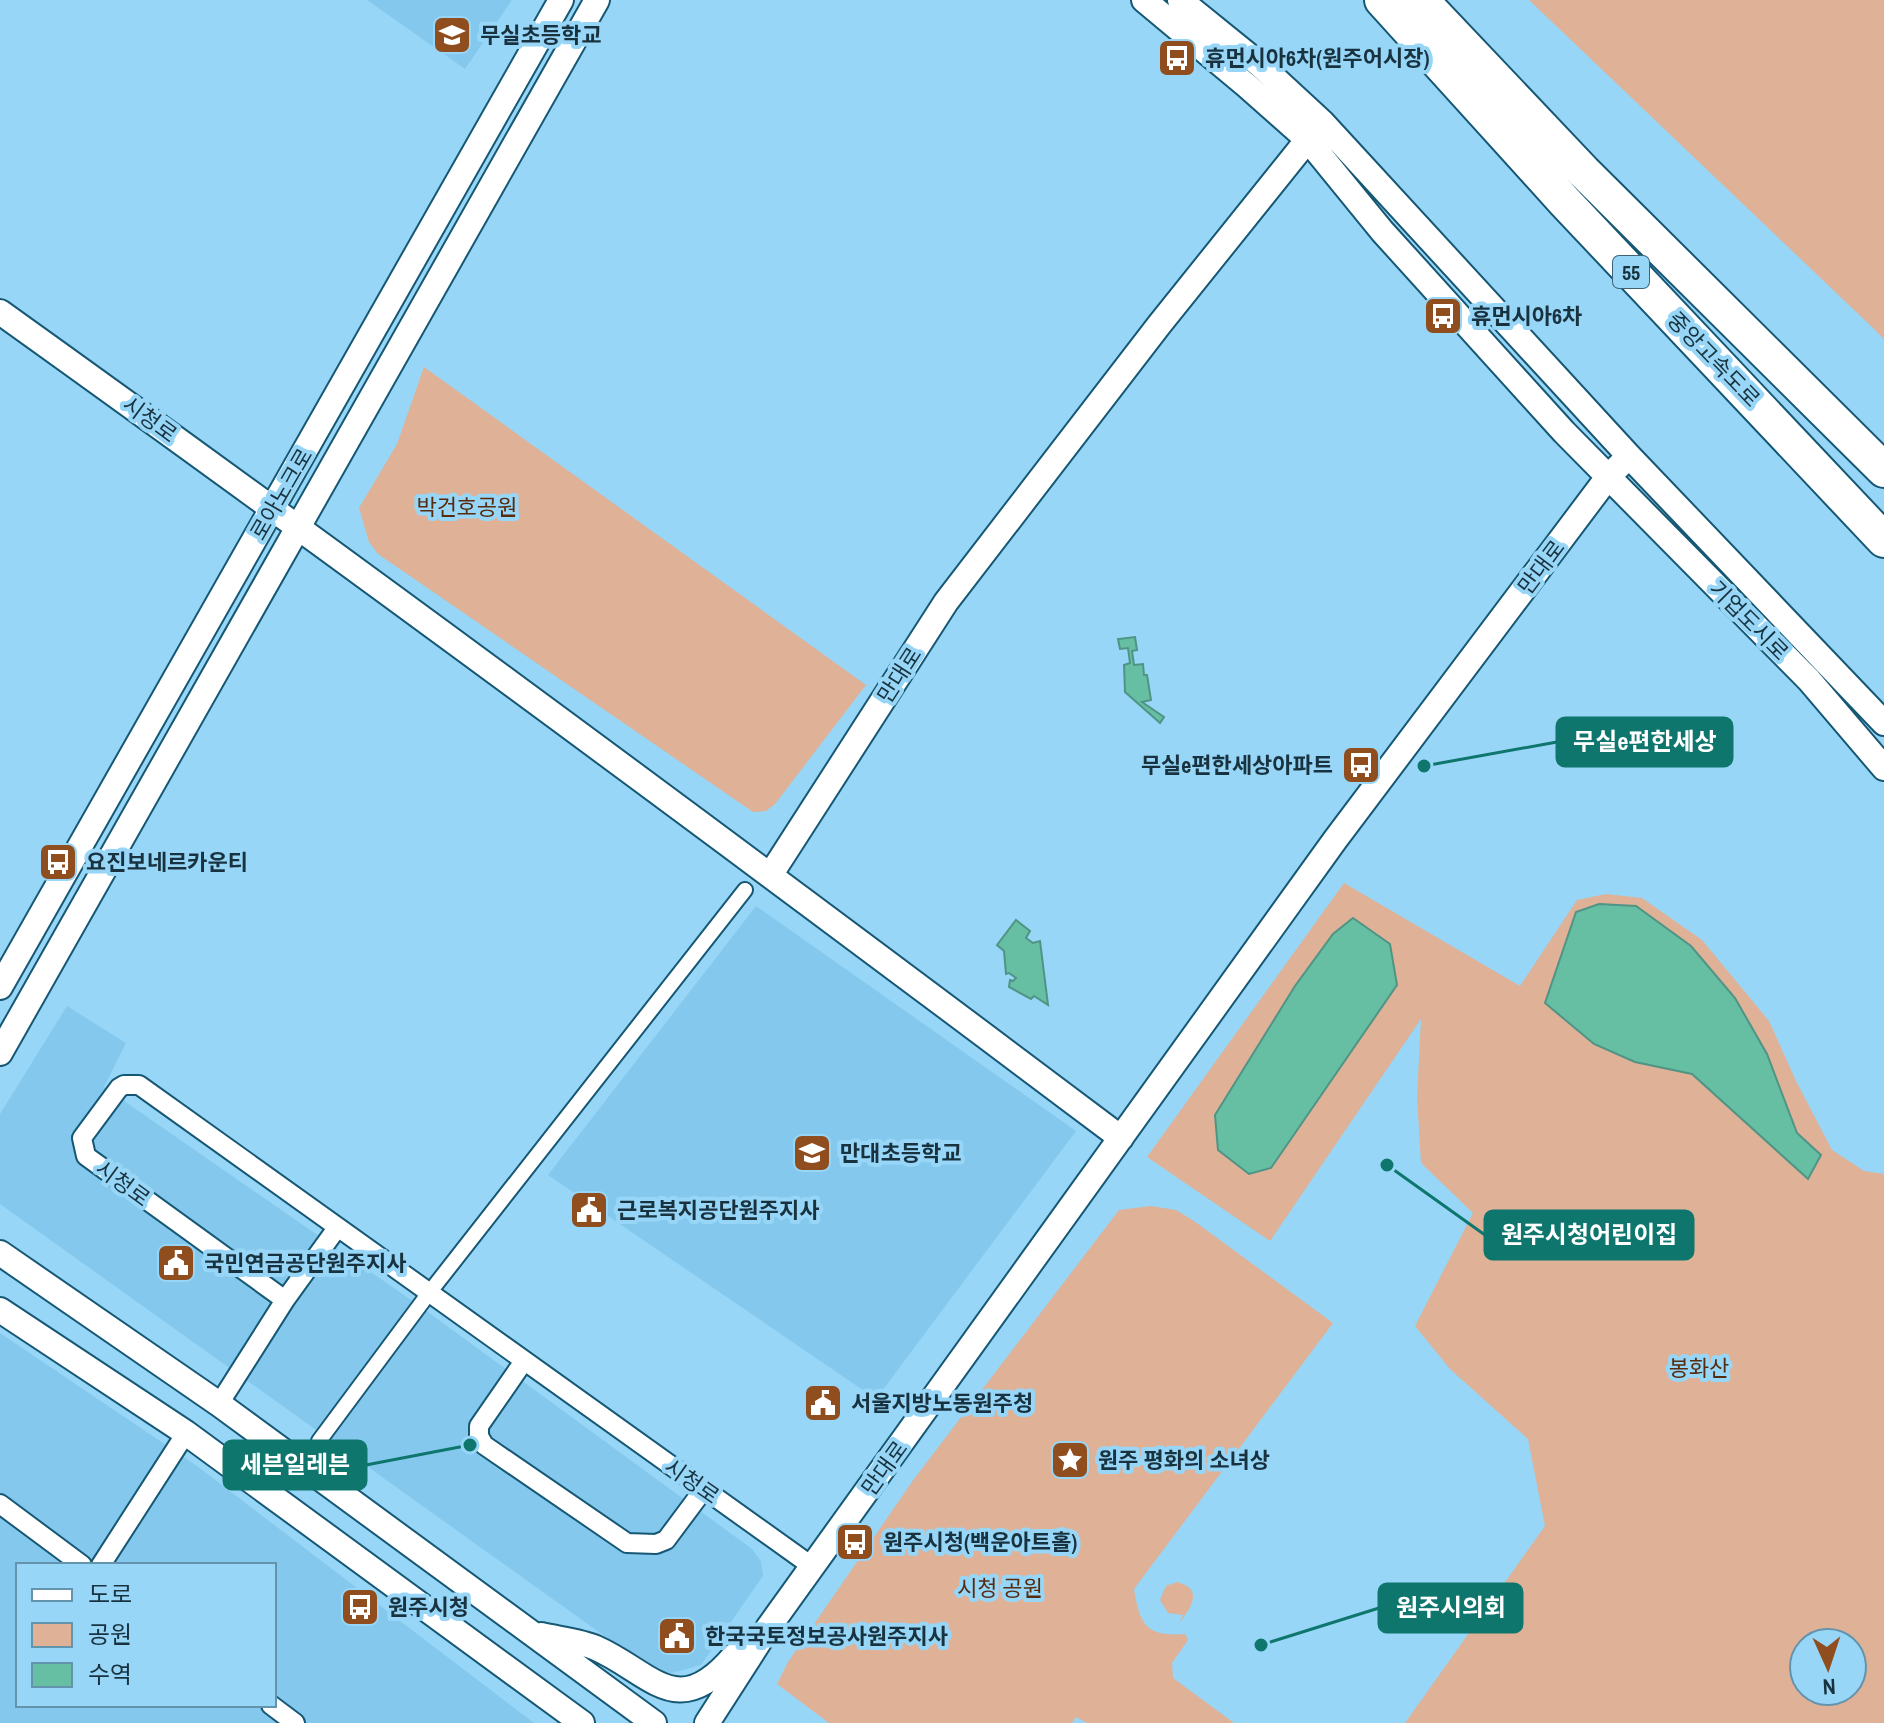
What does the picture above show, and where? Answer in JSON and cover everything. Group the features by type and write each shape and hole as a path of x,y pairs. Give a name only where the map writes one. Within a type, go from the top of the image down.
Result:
{"highway":[{"name":"중앙고속도로","path":"1382,0 1565,202 1884,540"},
{"name":"중앙고속도로","path":"1421,0 1584,172 1884,470"}],"street":[{"name":"로아노크로","path":"0,987 561,0"},
{"name":"로아노크로","path":"0,1053 597,0"},
{"path":"1144,0 1246,85 1314,131 1382,231 1608,477"},
{"path":"1180,0 1259,64 1314,131 1629,456"},
{"name":"만대로","path":"771,874 946,602 1159,325 1314,131"},
{"name":"시청로","path":"0,312 300,527"},
{"name":"만대로","path":"707,1723 768,1628 1335,840 1608,477 1629,456"},
{"name":"기업도시로","path":"1629,456 1884,723"},
{"name":"기업도시로","path":"1608,477 1809,680 1884,768"},
{"name":"로아노크로","path":"300,527 771,874"},
{"path":"771,874 1121,1138"},
{"path":"319,1441 429,1293 745,890"},
{"name":"시청로","path":"285,1300 86,1156 82,1138 119,1088 139,1085 813,1567"},
{"path":"219,1404 285,1300 337,1228"},
{"path":"0,1253 219,1404 654,1723"},
{"path":"0,1310 186,1433 582,1723"},
{"path":"524,1361 479,1426 479,1436 484,1445 627,1543 656,1544 666,1540 704,1489"},
{"path":"102,1563 186,1433"},
{"path":"0,1504 79,1563"},
{"path":"531,1632 595,1648 658,1687 680,1690 716,1679 735,1655 768,1628"},
{"path":"515,1674 560,1723"},
{"path":"274,1707 295,1723"}],"shaded area":[{"name":"무실초등학교","path":"367,0 512,0 465,69"},
{"name":"만대초등학교","path":"756,906 1076,1131 876,1399 548,1175"},
{"path":"67,1006 126,1043 104,1087 417,1304 752,1549 761,1561 763,1576 701,1665 672,1673 652,1670 0,1204 0,1114"},
{"path":"0,1333 197,1466 534,1723 0,1723"}],"green space":[{"path":"1529,0 1884,0 1884,339 1873,328"},
{"name":"박건호공원","path":"424,367 866,685 775,804 766,811 753,812 378,554 369,542 359,508 397,444"},
{"name":"봉화산","path":"1344,883 1520,986 1577,900 1606,894 1642,898 1702,940 1769,1021 1832,1150 1864,1171 1884,1174 1884,1723 1405,1723 1545,1526 1528,1439 1450,1369 1415,1326 1473,1213 1421,1163 1417,1097 1421,1019 1270,1241 1147,1157"},
{"name":"시청 공원","path":"1151,1206 1176,1210 1194,1221 1333,1323 1134,1589 1139,1612 1148,1626 1162,1633 1185,1634 1188,1640 1172,1663 1173,1678 1234,1723 1087,1723 1076,1717 1072,1723 829,1723 777,1684 788,1662 914,1479 1119,1210"},
{"path":"1177,1582 1186,1585 1193,1594 1191,1606 1179,1623 1183,1615 1168,1613 1160,1600 1166,1586"}],"water":[{"path":"1135,637 1137,650 1132,651 1134,665 1143,664 1151,700 1142,702 1164,717 1160,723 1125,692 1124,665 1130,663 1128,648 1120,649 1118,639"},
{"path":"1599,904 1636,906 1691,946 1735,998 1767,1054 1797,1133 1821,1155 1808,1179 1692,1074 1635,1062 1594,1044 1545,1003 1576,912"},
{"path":"1353,918 1390,944 1397,985 1271,1168 1249,1174 1218,1150 1215,1115 1295,986 1333,934"},
{"path":"1016,920 1030,931 1026,938 1033,943 1040,941 1048,1005 1009,987 1010,980 1016,978 1006,974 1004,951 997,945"}],"place":[{"name":"무실초등학교","path":"452,35"},
{"name":"휴먼시아6차(원주어시장)","path":"1177,58"},
{"name":"휴먼시아6차","path":"1443,316"},
{"name":"무실e편한세상아파트","path":"1361,765"},
{"name":"무실e편한세상","path":"1424,766"},
{"name":"요진보네르카운티","path":"58,862"},
{"name":"만대초등학교","path":"812,1153"},
{"name":"원주시청어린이집","path":"1387,1165"},
{"name":"근로복지공단원주지사","path":"589,1210"},
{"name":"국민연금공단원주지사","path":"176,1263"},
{"name":"서울지방노동원주청","path":"823,1403"},
{"name":"세븐일레븐","path":"470,1445"},
{"name":"원주 평화의 소녀상","path":"1070,1460"},
{"name":"원주시청(백운아트홀)","path":"855,1542"},
{"name":"원주시청","path":"360,1607"},
{"name":"한국국토정보공사원주지사","path":"677,1636"},
{"name":"원주시의회","path":"1261,1645"}]}
